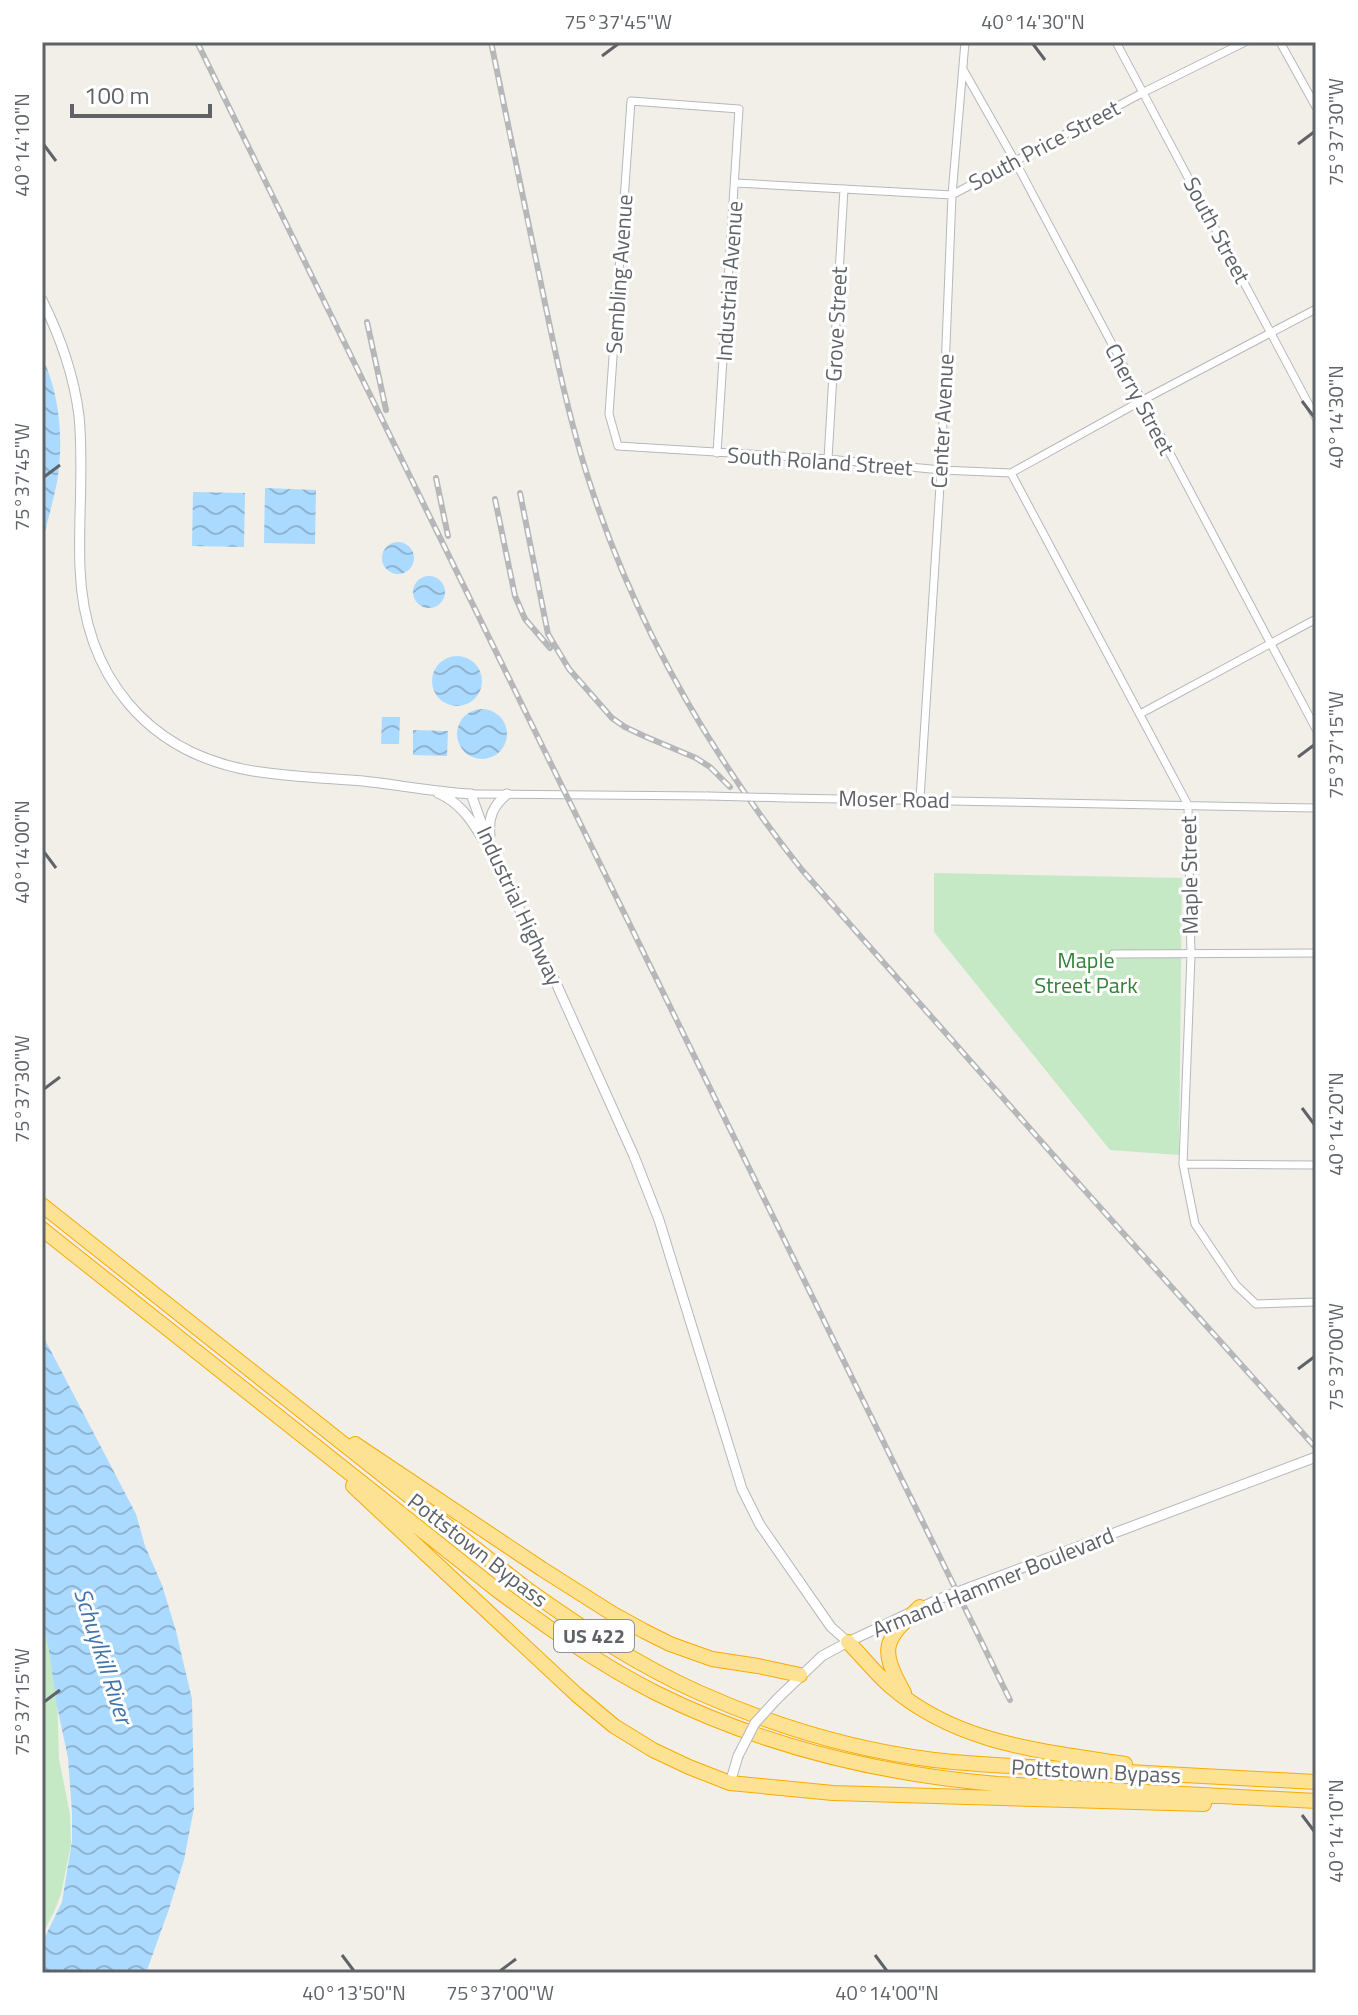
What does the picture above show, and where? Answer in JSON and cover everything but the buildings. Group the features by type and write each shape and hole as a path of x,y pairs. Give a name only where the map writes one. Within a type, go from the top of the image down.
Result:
{"highway":[{"name":"Pottstown Bypass","path":"42,1205 524,1587 648,1668 745,1711 829,1738 931,1759 1014,1766 1074,1762"},
{"name":"Pottstown Bypass","path":"42,1229 497,1590 546,1626 657,1693 781,1744 893,1771 1080,1794 1316,1804"},
{"path":"242,1364 335,1430 613,1614 693,1653 800,1675"},
{"path":"307,1440 577,1695 614,1726 689,1767 730,1783 833,1793 1034,1799 1080,1794"},
{"path":"908,1701 890,1665 888,1645 894,1633 920,1607"},
{"path":"848,1642 888,1685 908,1701 967,1733 1074,1762 1216,1777 1316,1782"}],"street":[{"name":"Center Avenue","path":"920,799 941,470 952,195 965,42"},
{"name":"South Street","path":"1116,42 1316,418"},
{"name":"South Price Street","path":"736,183 952,195 1144,92 1245,42"},
{"path":"1280,42 1316,107"},
{"name":"Cherry Street","path":"963,69 1015,161 1316,729"},
{"name":"Industrial Avenue","path":"631,101 739,109 717,453"},
{"name":"Sembling Avenue","path":"618,446 609,414 631,101"},
{"name":"Grove Street","path":"828,459 844,189"},
{"path":"42,300 65,357 79,416 80,568 87,625 101,662 135,712 178,746 205,758 252,771 471,794"},
{"path":"1011,473 1316,309"},
{"name":"South Roland Street","path":"618,446 1011,473"},
{"name":"Maple Street","path":"1011,473 1188,805 1191,955 1183,1164 1195,1224 1236,1285 1256,1304 1316,1302"},
{"path":"1140,714 1316,619"},
{"path":"434,792 460,807 473,821 494,858"},
{"name":"Moser Road","path":"471,794 920,799 1316,808"},
{"name":"Industrial Highway","path":"471,794 494,858 556,983 634,1156 659,1220 742,1489 760,1525 831,1627 848,1642"},
{"path":"494,858 489,824 491,813 507,794"},
{"path":"1113,954 1316,953"},
{"path":"1183,1164 1316,1165"},
{"name":"Armand Hammer Boulevard","path":"730,1783 738,1756 755,1723 822,1656 939,1599 1316,1457"}],"green space":[{"name":"Maple Street Park","path":"934,873 1182,878 1179,1155 1110,1150 934,932"},
{"path":"42,1603 57,1696 59,1759 70,1814 71,1844 61,1894 42,1935"}],"water":[{"path":"42,357 57,402 60,451 57,482 42,544"},
{"path":"265,488 316,490 315,544 264,543"},
{"path":"193,492 245,493 244,547 192,546"},
{"path":"398,542 409,547 414,558 409,569 398,574 387,569 382,558 387,547"},
{"path":"429,576 441,580 445,592 441,604 429,608 417,604 413,592 417,580"},
{"path":"457,656 474,664 482,681 474,698 457,706 440,698 432,681 440,664"},
{"path":"482,709 499,717 507,734 499,751 482,759 465,751 457,734 465,717"},
{"path":"382,717 400,717 399,744 381,744"},
{"path":"413,730 448,731 447,756 413,755"},
{"name":"Schuylkill River","path":"42,1334 136,1514 176,1631 192,1699 194,1808 184,1860 146,1973 42,1973 42,1943 62,1902 72,1841 72,1812 68,1758 42,1615"}],"railway":[{"path":"197,42 1010,1700"},
{"path":"491,42 551,334 594,496 633,596 709,739 738,784 802,870 1316,1448"},
{"path":"367,322 386,410"},
{"path":"436,478 448,536"},
{"path":"520,493 548,634 569,669 612,718 625,727 696,758 730,787"},
{"path":"495,499 515,596 525,619 550,648"}]}
